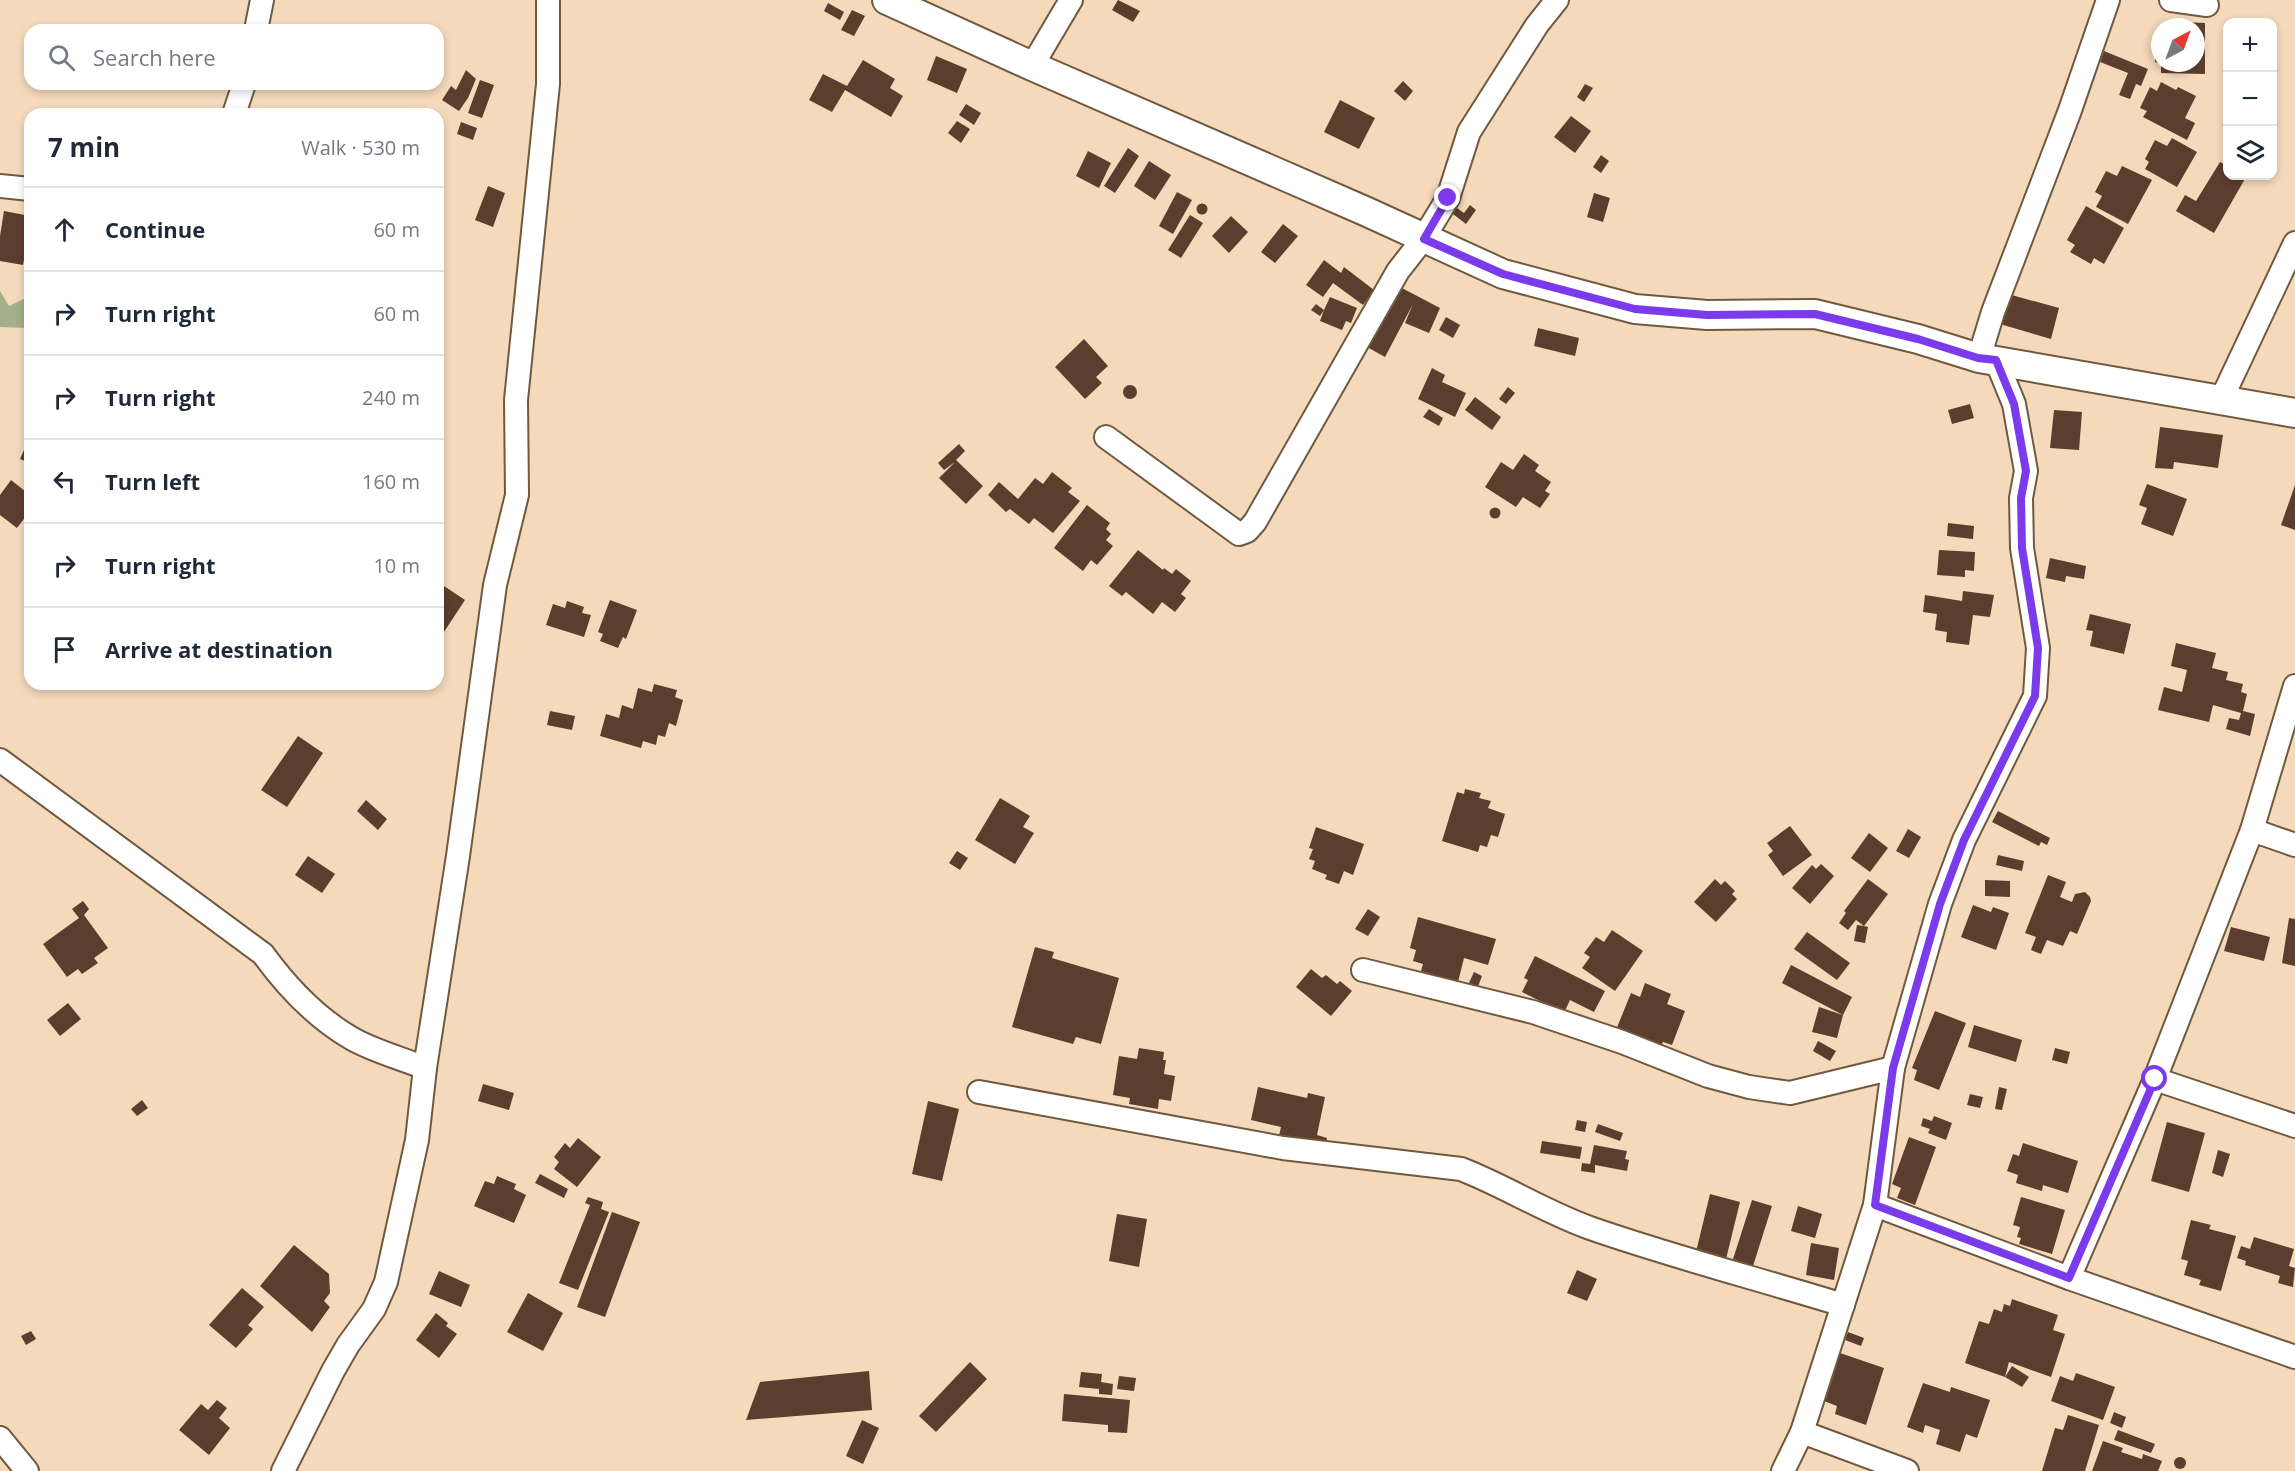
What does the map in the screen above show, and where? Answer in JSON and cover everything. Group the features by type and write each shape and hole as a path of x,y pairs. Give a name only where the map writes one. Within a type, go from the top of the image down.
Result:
{"street":[{"path":"257,24 262,0"},
{"path":"283,1471 333,1371 348,1345 374,1309 386,1282 417,1140 425,1068 458,856 495,585 517,495 516,400 548,84 548,0"},
{"path":"887,0 1503,274 1635,309 1707,315 1815,314 1918,339 1987,359 2295,413"},
{"path":"1032,66 1071,0"},
{"path":"1106,437 1239,534 1247,531 1255,522 1398,271 1424,239 1448,198 1469,132 1538,25 1557,0"},
{"path":"1783,1471 1802,1432 1875,1205 1893,1068 1940,904 1964,840 2035,696 2038,648 2022,548 2021,498 2026,471 2014,404 1987,359 1993,312 2070,113 2108,0"},
{"path":"2171,0 2207,5"},
{"path":"236,108 242,90"},
{"path":"0,186 24,188"},
{"path":"2221,400 2295,243"},
{"path":"2069,1278 2155,1079 2252,830 2295,686"},
{"path":"0,760 263,954 284,982 313,1011 352,1038 425,1068"},
{"path":"2252,830 2295,845"},
{"path":"1363,970 1533,1012 1622,1042 1708,1076 1749,1087 1790,1093 1893,1068"},
{"path":"2155,1079 2295,1126"},
{"path":"979,1092 1283,1148 1461,1169 1589,1228 1843,1305"},
{"path":"1875,1205 2069,1278 2295,1357"},
{"path":"1802,1432 1907,1471"},
{"path":"0,1438 27,1471"}],"green space":[{"path":"0,291 9,306 24,299 24,328 0,327"}],"building":[{"path":"1118,0 1140,11 1133,22 1112,10"},
{"path":"828,3 844,12 840,20 824,11"},
{"path":"852,10 865,16 854,36 841,30"},
{"path":"2104,51 2148,69 2141,86 2136,84 2130,99 2119,95 2128,73 2100,62"},
{"path":"936,56 967,69 957,93 927,80"},
{"path":"863,60 895,79 890,88 903,96 891,117 845,90 832,112 809,100 823,74 847,86"},
{"path":"466,70 476,79 468,98 459,111 442,100 451,86 456,90"},
{"path":"2205,72 2205,74 2161,73"},
{"path":"480,80 494,85 482,118 468,113"},
{"path":"1403,81 1413,91 1405,101 1394,91"},
{"path":"2161,82 2176,90 2178,87 2196,96 2185,118 2195,123 2187,140 2143,117 2147,111 2140,108 2150,87 2157,91"},
{"path":"1585,84 1593,88 1584,102 1577,97"},
{"path":"1340,100 1375,118 1359,149 1324,132"},
{"path":"966,104 981,113 974,125 959,115"},
{"path":"1571,116 1591,131 1575,153 1554,137"},
{"path":"957,121 970,129 961,143 948,133"},
{"path":"461,122 477,128 473,140 457,134"},
{"path":"2172,138 2197,152 2177,187 2145,169 2149,162 2145,159 2155,140 2167,146"},
{"path":"1128,148 1139,156 1115,193 1104,186"},
{"path":"1088,151 1111,163 1099,188 1076,176"},
{"path":"1601,155 1609,161 1601,173 1593,167"},
{"path":"1149,161 1171,175 1155,200 1134,186"},
{"path":"2220,162 2223,164 2223,180 2244,180 2214,233 2176,211 2185,195 2196,201"},
{"path":"2122,166 2152,180 2128,224 2096,207 2102,196 2095,192 2106,171 2117,176"},
{"path":"488,186 505,193 493,227 475,220"},
{"path":"1177,192 1192,200 1173,234 1159,226"},
{"path":"1594,193 1610,198 1603,222 1587,217"},
{"path":"1202,203 1208,209 1202,215 1196,209"},
{"path":"1470,205 1476,210 1466,224 1453,214 1457,208 1464,213"},
{"path":"2086,206 2124,228 2104,264 2094,258 2091,264 2070,252 2075,245 2067,240"},
{"path":"4,211 24,215 23,265 0,261 0,236"},
{"path":"1190,215 1203,223 1181,258 1168,250"},
{"path":"1231,216 1248,232 1229,253 1212,236"},
{"path":"1283,224 1298,236 1275,263 1261,252"},
{"path":"1324,260 1341,273 1344,267 1374,290 1363,305 1333,283 1323,297 1306,285"},
{"path":"1400,287 1440,308 1429,333 1405,323 1413,304 1385,357 1367,347"},
{"path":"2008,294 2059,308 2051,339 2000,324"},
{"path":"1330,297 1357,308 1351,323 1346,321 1342,330 1320,321"},
{"path":"1316,304 1324,310 1320,316 1311,310"},
{"path":"1446,317 1460,325 1453,338 1439,330"},
{"path":"1538,328 1579,338 1575,356 1534,346"},
{"path":"1084,339 1108,366 1096,377 1102,383 1085,399 1055,367"},
{"path":"1432,368 1445,375 1442,382 1466,393 1455,417 1418,399"},
{"path":"1130,385 1135,387 1137,392 1135,397 1130,399 1125,397 1123,392 1125,387"},
{"path":"1508,387 1515,393 1506,404 1499,399"},
{"path":"1475,397 1501,417 1492,430 1465,410"},
{"path":"1970,404 1974,418 1952,424 1948,410"},
{"path":"1429,409 1443,418 1439,426 1423,417"},
{"path":"2054,410 2082,412 2079,450 2050,448"},
{"path":"2160,427 2223,435 2218,468 2174,462 2173,469 2155,468"},
{"path":"959,444 965,451 956,460 983,486 966,504 939,478 955,462 944,470 938,463"},
{"path":"1524,454 1539,465 1535,471 1551,482 1545,491 1550,494 1540,508 1523,497 1516,507 1485,487 1501,462 1513,470"},
{"path":"1052,472 1072,488 1068,492 1080,501 1053,533 1034,518 1029,524 1010,509 1006,512 988,495 999,482 1018,499 1035,478 1043,484"},
{"path":"11,480 24,490 24,519 17,528 0,515 0,495"},
{"path":"2147,484 2187,499 2173,536 2141,524 2147,508 2139,505"},
{"path":"2295,485 2295,530 2281,525"},
{"path":"1087,505 1110,523 1106,529 1111,534 1106,540 1113,546 1097,565 1091,560 1083,571 1054,548"},
{"path":"1495,507 1501,513 1495,519 1489,513"},
{"path":"1948,523 1974,526 1973,539 1947,536"},
{"path":"1138,550 1163,570 1164,568 1172,574 1176,569 1191,581 1181,594 1186,598 1175,612 1162,602 1153,614 1126,592 1122,596 1109,586"},
{"path":"1939,550 1975,552 1974,571 1965,570 1965,577 1937,575"},
{"path":"2050,558 2086,566 2084,579 2066,576 2065,582 2046,578"},
{"path":"444,586 465,600 444,632"},
{"path":"1963,591 1994,595 1990,617 1973,615 1969,645 1946,642 1947,632 1935,630 1937,614 1923,612 1925,595 1962,601"},
{"path":"610,600 637,610 626,639 623,637 618,648 600,641 603,634 598,632"},
{"path":"567,601 584,607 582,613 591,615 584,637 546,625 553,604 565,608"},
{"path":"2090,614 2131,624 2124,654 2090,646 2093,631 2086,630"},
{"path":"2176,643 2216,653 2212,668 2228,672 2226,680 2243,684 2241,692 2247,694 2243,711 2255,714 2250,736 2226,729 2229,718 2239,720 2241,713 2213,705 2209,722 2158,710 2164,687 2182,692 2187,670 2171,666"},
{"path":"654,684 677,690 675,697 683,700 676,726 669,723 665,737 658,735 656,745 643,741 641,748 600,736 606,714 619,718 622,705 633,709 638,688 652,692"},
{"path":"550,711 575,716 572,730 547,725"},
{"path":"298,736 323,753 287,807 261,790"},
{"path":"1465,789 1481,793 1479,798 1491,801 1488,808 1505,814 1498,837 1491,835 1487,847 1480,845 1478,852 1442,841 1457,792 1464,794"},
{"path":"1000,798 1030,816 1023,827 1034,833 1015,864 975,840"},
{"path":"366,800 387,819 378,830 357,811"},
{"path":"1998,811 2050,838 2047,845 2041,842 2039,846 1992,822"},
{"path":"1790,826 1812,855 1783,876 1768,855 1773,851 1767,843"},
{"path":"1316,827 1364,844 1353,875 1344,871 1339,884 1325,879 1327,875 1312,869 1315,861 1309,859 1313,849 1309,848"},
{"path":"1908,829 1921,837 1909,858 1896,851"},
{"path":"1869,833 1888,848 1870,872 1851,858"},
{"path":"957,851 968,858 960,870 949,863"},
{"path":"1998,855 2024,861 2022,871 1996,865"},
{"path":"308,856 335,874 322,893 295,875"},
{"path":"1821,864 1834,876 1810,904 1792,888 1812,865 1816,869"},
{"path":"2048,875 2066,882 2060,897 2072,902 2075,894 2085,892 2091,901 2077,934 2070,931 2063,946 2047,940 2041,954 2031,950 2036,937 2025,933"},
{"path":"1715,879 1721,885 1725,881 1735,891 1732,894 1737,899 1716,922 1694,902"},
{"path":"1868,879 1888,894 1864,926 1856,920 1848,930 1839,923 1846,913 1844,911"},
{"path":"1985,880 2010,881 2010,897 1985,896"},
{"path":"83,901 89,909 84,915 108,948 94,958 98,963 82,974 78,969 67,977 43,944 79,918 72,909"},
{"path":"1973,905 1991,912 1993,907 2009,913 1996,950 1961,937"},
{"path":"1368,909 1380,917 1368,936 1355,929"},
{"path":"1418,917 1496,939 1488,965 1464,958 1458,982 1421,971 1423,964 1413,961 1416,950 1410,948"},
{"path":"2289,918 2295,919 2295,966 2282,963"},
{"path":"1857,925 1868,927 1865,943 1854,941"},
{"path":"2231,927 2270,937 2264,961 2224,951"},
{"path":"1612,930 1643,951 1615,991 1582,968 1590,957 1584,953 1596,937 1604,942"},
{"path":"1807,932 1850,963 1837,980 1794,949"},
{"path":"1035,947 1054,952 1052,958 1119,978 1101,1044 1076,1037 1073,1044 1012,1027"},
{"path":"1535,956 1605,991 1594,1012 1570,1000 1564,1013 1522,992 1528,980 1524,978"},
{"path":"1791,965 1852,997 1843,1015 1782,983"},
{"path":"1311,969 1322,978 1326,975 1337,984 1340,981 1352,991 1331,1016 1296,987"},
{"path":"1474,972 1482,976 1477,989 1468,985"},
{"path":"1645,983 1671,994 1667,1004 1685,1011 1672,1045 1663,1042 1660,1048 1616,1030 1631,993 1640,997"},
{"path":"68,1003 81,1019 60,1036 47,1020"},
{"path":"1819,1007 1843,1015 1837,1038 1812,1032"},
{"path":"1935,1011 1966,1023 1939,1090 1914,1080 1917,1070 1912,1068"},
{"path":"1974,1025 2022,1040 2016,1062 1968,1047"},
{"path":"1818,1041 1836,1051 1830,1061 1813,1051"},
{"path":"1139,1048 1164,1052 1163,1060 1166,1060 1164,1074 1175,1076 1171,1101 1159,1099 1158,1109 1129,1104 1130,1098 1113,1095 1119,1056 1137,1059"},
{"path":"2055,1048 2070,1052 2067,1064 2052,1060"},
{"path":"483,1084 514,1093 509,1110 478,1101"},
{"path":"1258,1087 1307,1098 1308,1093 1325,1097 1317,1135 1327,1138 1325,1150 1279,1136 1281,1127 1251,1120"},
{"path":"1999,1087 2007,1089 2002,1110 1995,1109"},
{"path":"1970,1094 1983,1097 1980,1108 1967,1105"},
{"path":"142,1100 148,1108 137,1116 131,1109"},
{"path":"928,1101 959,1109 942,1181 912,1174"},
{"path":"1934,1116 1952,1123 1946,1140 1928,1133 1930,1129 1921,1126 1923,1118 1932,1121"},
{"path":"1577,1120 1587,1122 1585,1132 1575,1130"},
{"path":"2167,1122 2205,1133 2189,1192 2151,1181"},
{"path":"1598,1124 1623,1133 1620,1141 1595,1132"},
{"path":"1909,1137 1936,1147 1915,1205 1897,1198 1901,1188 1892,1184"},
{"path":"578,1138 601,1157 577,1187 554,1169 559,1162 554,1157 565,1143 570,1148"},
{"path":"1542,1141 1582,1147 1580,1159 1540,1153"},
{"path":"2023,1143 2078,1161 2068,1193 2043,1185 2042,1191 2016,1183 2018,1175 2007,1171 2013,1154 2019,1156"},
{"path":"1594,1145 1627,1151 1625,1159 1629,1160 1627,1171 1595,1165 1595,1173 1581,1171 1582,1163 1590,1164"},
{"path":"2218,1150 2230,1154 2223,1177 2212,1173"},
{"path":"540,1174 568,1189 564,1198 535,1183"},
{"path":"497,1176 516,1184 514,1189 526,1195 514,1223 474,1206 485,1181 494,1184"},
{"path":"1710,1194 1740,1202 1726,1259 1696,1252"},
{"path":"588,1197 603,1202 601,1209 609,1212 578,1290 559,1283 590,1205 585,1203"},
{"path":"2021,1197 2065,1210 2052,1254 2019,1244 2021,1238 2017,1237 2020,1227 2013,1225"},
{"path":"1752,1200 1772,1206 1753,1266 1733,1259"},
{"path":"1798,1206 1822,1214 1815,1238 1791,1231"},
{"path":"612,1212 640,1222 605,1317 577,1307"},
{"path":"1117,1214 1147,1219 1139,1267 1109,1261"},
{"path":"2191,1220 2211,1225 2209,1229 2236,1236 2221,1291 2199,1285 2201,1280 2184,1275 2188,1261 2181,1259"},
{"path":"2254,1237 2294,1249 2289,1266 2295,1268 2293,1287 2278,1283 2280,1276 2245,1265 2246,1261 2237,1258 2241,1246 2250,1249"},
{"path":"1811,1243 1839,1248 1834,1280 1806,1275"},
{"path":"294,1245 329,1274 330,1293 324,1301 330,1307 312,1332 260,1286"},
{"path":"1577,1270 1597,1279 1587,1301 1567,1293"},
{"path":"439,1271 470,1285 461,1307 429,1294"},
{"path":"242,1288 264,1307 248,1325 253,1329 236,1348 209,1325"},
{"path":"528,1293 563,1313 543,1351 507,1332"},
{"path":"2012,1299 2058,1315 2053,1330 2065,1334 2051,1377 2009,1362 2005,1377 1965,1363 1979,1321 1989,1324 1994,1309 2002,1312 2004,1304 2010,1306"},
{"path":"436,1313 448,1323 446,1326 457,1334 439,1358 416,1340"},
{"path":"31,1331 36,1339 26,1345 21,1336"},
{"path":"1848,1332 1864,1338 1861,1346 1845,1340"},
{"path":"1840,1353 1884,1368 1866,1425 1835,1414 1837,1406 1824,1401"},
{"path":"970,1362 987,1379 936,1432 919,1416"},
{"path":"2012,1366 2029,1377 2022,1387 2005,1377"},
{"path":"869,1371 872,1410 746,1420 760,1382"},
{"path":"1081,1372 1102,1374 1101,1382 1113,1384 1112,1395 1099,1394 1099,1389 1079,1387"},
{"path":"2076,1373 2115,1387 2103,1420 2051,1401 2060,1376 2073,1381"},
{"path":"1119,1376 1136,1378 1134,1391 1117,1389"},
{"path":"1923,1383 1950,1392 1951,1387 1990,1400 1977,1438 1966,1434 1960,1452 1936,1444 1940,1430 1925,1425 1923,1433 1907,1427"},
{"path":"1064,1394 1130,1400 1127,1433 1108,1432 1108,1425 1062,1421"},
{"path":"217,1400 227,1408 219,1418 230,1428 209,1455 179,1430 201,1404 208,1410"},
{"path":"2114,1412 2126,1417 2122,1428 2110,1423"},
{"path":"2068,1415 2099,1425 2085,1471 2042,1471 2055,1428 2063,1430"},
{"path":"862,1420 879,1428 863,1464 846,1456"},
{"path":"2118,1430 2155,1444 2151,1453 2114,1440"},
{"path":"2103,1441 2123,1448 2121,1452 2142,1459 2143,1454 2162,1461 2158,1471 2092,1471"},
{"path":"2180,1457 2186,1463 2180,1469 2174,1463"}],"route":[{"path":"1448,198 1424,239 1503,274 1635,309 1707,315 1815,314 1918,339 1978,358 1996,360 2014,404 2026,471 2021,498 2022,548 2038,648 2035,696 1964,840 1940,904 1893,1068 1875,1205 2069,1278 2155,1079"}]}
